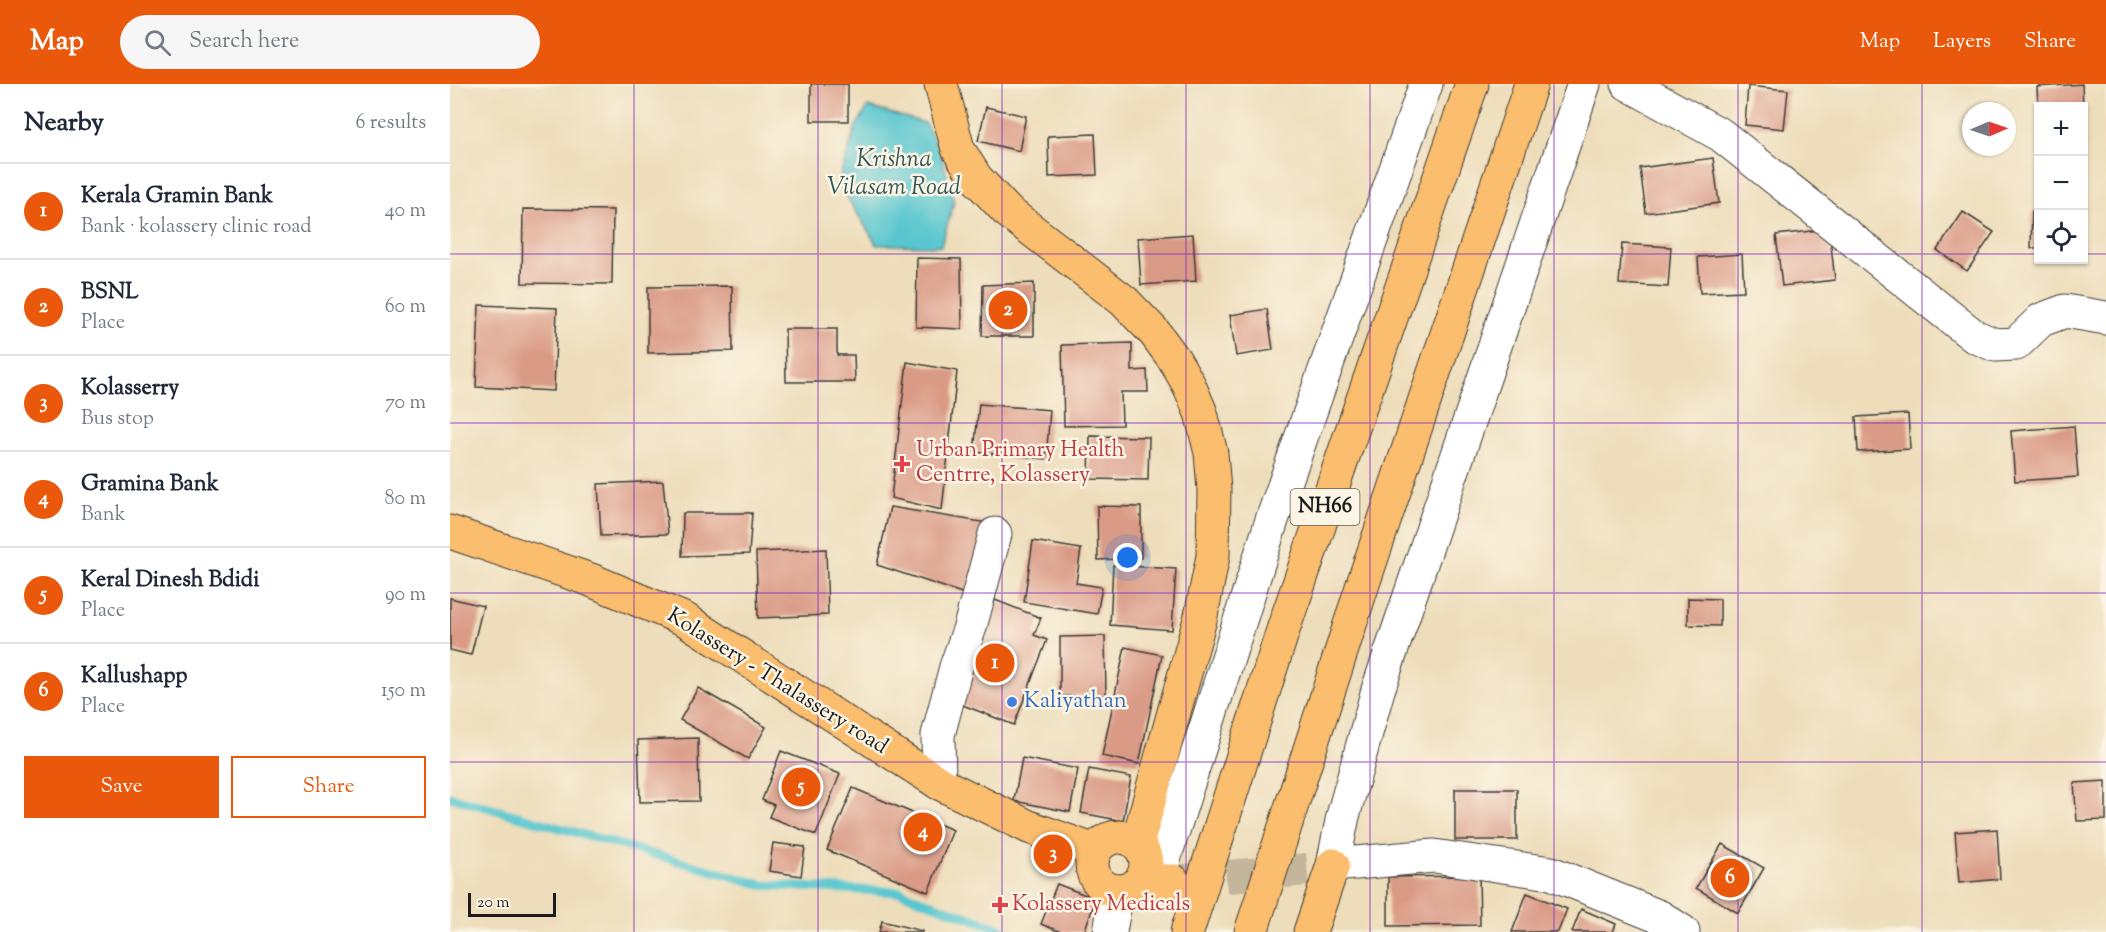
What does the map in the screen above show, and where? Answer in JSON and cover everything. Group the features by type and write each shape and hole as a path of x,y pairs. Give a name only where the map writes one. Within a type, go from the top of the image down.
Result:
{"main road":[{"path":"941,84 958,149 976,178 1007,211 1124,301 1154,332 1174,359 1201,413 1211,453 1214,490 1213,556 1201,616 1137,844"},
{"name":"NH66","path":"1187,932 1283,630 1472,84"},
{"name":"NH66","path":"1251,932 1363,584 1531,84"},
{"name":"Kolassery - Thalassery road","path":"450,532 591,580 686,620 939,783 1029,827 1095,851"},
{"path":"1117,837 1126,838 1137,844 1145,856 1147,884 1100,885 1092,869 1095,851 1100,844 1117,837"},
{"path":"1310,932 1323,867"}],"street":[{"path":"1110,932 1147,884 1272,520 1426,84"},
{"path":"1584,84 1378,690 1343,816 1323,867 1434,856 1551,873 1660,917 1683,932"},
{"path":"1628,84 1721,135 1974,336 1995,345 2016,344 2041,320 2065,311 2106,318"},
{"path":"939,783 938,735 995,534"}],"water":[{"name":"Krishna Vilasam Road","path":"868,107 925,123 940,151 954,202 941,246 877,245 838,183 856,126"}],"building":[{"path":"811,84 848,84 848,121 811,121"},
{"path":"2082,84 2083,102 2038,102 2037,87"},
{"path":"1748,86 1788,90 1784,129 1745,125"},
{"path":"986,107 1026,116 1019,151 978,141"},
{"path":"1095,134 1097,175 1049,177 1048,136"},
{"path":"1713,158 1719,203 1646,213 1640,168"},
{"path":"523,209 613,210 612,284 522,283"},
{"path":"2032,211 2034,211 2034,248 2031,248"},
{"path":"1963,212 1994,232 1967,271 1937,250"},
{"path":"1829,229 1835,280 1782,286 1776,235"},
{"path":"1193,234 1196,281 1141,285 1138,238"},
{"path":"1622,244 1671,247 1668,287 1619,284"},
{"path":"1742,254 1744,291 1700,293 1698,257"},
{"path":"917,258 961,259 962,329 916,327"},
{"path":"1034,283 1034,336 982,336 983,285"},
{"path":"732,286 733,351 648,353 648,287"},
{"path":"479,305 557,308 554,391 476,387"},
{"path":"1267,309 1273,350 1236,356 1230,315"},
{"path":"785,329 837,329 837,355 854,355 855,382 786,382"},
{"path":"1132,343 1132,371 1147,370 1148,392 1121,392 1122,425 1064,426 1062,345"},
{"path":"907,362 957,371 942,510 891,498"},
{"path":"979,404 1050,410 1046,459 974,452"},
{"path":"1908,414 1910,449 1858,452 1856,417"},
{"path":"2074,426 2078,477 2015,481 2011,431"},
{"path":"1090,436 1149,437 1148,480 1089,479"},
{"path":"663,481 668,534 601,536 598,484"},
{"path":"1097,506 1141,507 1141,558 1098,560"},
{"path":"890,507 988,523 968,595 877,565"},
{"path":"683,513 752,513 749,554 682,556"},
{"path":"1033,541 1081,549 1076,583 1102,587 1097,614 1024,602"},
{"path":"826,549 828,615 758,618 756,552"},
{"path":"1113,565 1176,569 1172,630 1110,625"},
{"path":"450,598 483,606 471,655 450,650"},
{"path":"1688,598 1720,599 1720,626 1688,625"},
{"path":"995,600 1041,618 1034,635 1047,640 1014,725 955,702"},
{"path":"1105,636 1106,696 1060,696 1060,637"},
{"path":"1125,647 1162,655 1139,764 1102,756"},
{"path":"698,688 766,727 748,759 680,720"},
{"path":"698,738 699,801 640,802 638,740"},
{"path":"781,751 840,774 816,835 769,817 774,805 762,800"},
{"path":"1022,758 1078,769 1070,812 1014,801"},
{"path":"1089,769 1131,777 1123,821 1081,813"},
{"path":"2106,781 2106,820 2077,821 2074,783"},
{"path":"853,788 953,830 928,892 827,850"},
{"path":"1455,789 1517,789 1517,840 1455,840"},
{"path":"1997,829 2000,879 1959,883 1955,832"},
{"path":"773,843 805,847 801,876 769,871"},
{"path":"1722,844 1764,868 1738,913 1696,888"},
{"path":"1479,876 1480,925 1388,926 1388,877"},
{"path":"1057,884 1096,899 1084,932 1061,932 1041,924"},
{"path":"1527,893 1567,909 1558,932 1512,932"},
{"path":"1581,909 1616,924 1613,932 1572,932"},
{"path":"882,921 922,931 922,932 879,932"}],"waterway":[{"path":"450,797 763,885 900,892 1008,932"}],"tunnel":[{"path":"1177,881 1313,869"}],"place":[{"name":"BSNL","path":"1008,310"},
{"name":"Urban Primary Health Centrre, Kolassery","path":"902,464"},
{"name":"Kerala Gramin Bank","path":"995,663"},
{"name":"Kaliyathan","path":"1012,702"},
{"name":"Keral Dinesh Bdidi","path":"801,787"},
{"name":"Gramina Bank","path":"923,832"},
{"name":"Kolasserry","path":"1053,854"},
{"name":"Kallushapp","path":"1730,878"},
{"name":"Kolassery Medicals","path":"1000,905"}]}
